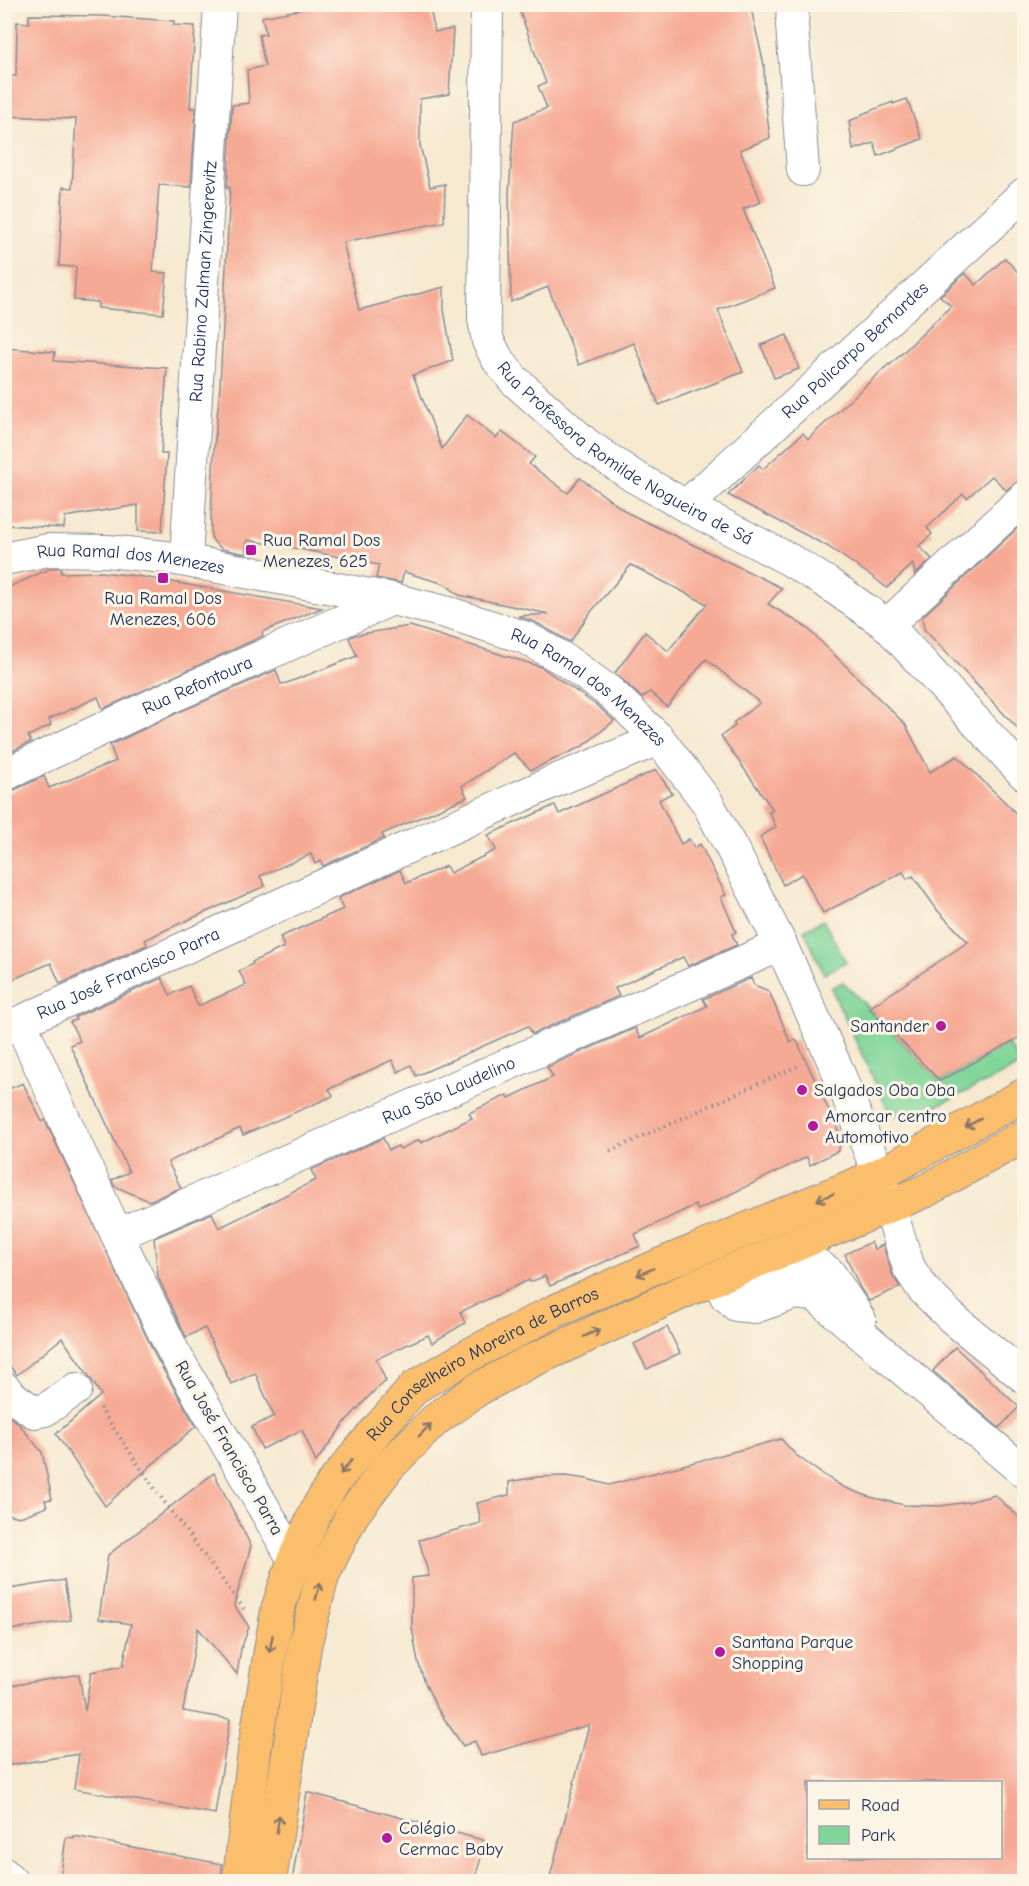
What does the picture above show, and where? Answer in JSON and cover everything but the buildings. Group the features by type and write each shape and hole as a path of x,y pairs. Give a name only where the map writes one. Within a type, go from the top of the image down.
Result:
{"main road":[{"name":"Rua Conselheiro Moreira de Barros","path":"239,1881 255,1747 272,1641 278,1608 294,1560 317,1509 333,1483 369,1438 416,1387 473,1353 555,1311 879,1175 1024,1095"},
{"name":"Rua Conselheiro Moreira de Barros","path":"267,1881 271,1871 304,1644 323,1574 352,1515 389,1466 436,1419 478,1389 529,1362 719,1288 925,1191 1024,1136"}],"street":[{"name":"Rua Rabino Zalman Zingerevitz","path":"186,559 220,4"},
{"name":"Rua Professora Romilde Nogueira de Sá","path":"487,4 484,319 488,341 498,360 514,380 586,444 633,476 790,560 887,625 1024,774"},
{"path":"793,4 792,26 803,170"},
{"name":"Rua Policarpo Bernardes","path":"686,506 1024,194"},
{"path":"887,625 1024,498"},
{"name":"Rua Ramal dos Menezes","path":"4,559 48,550 107,551 186,559 392,599 449,613 526,638 565,660 611,693 658,739 707,802 781,945 829,1052 879,1175 909,1268 923,1289 951,1317 1024,1377"},
{"name":"Rua Refontoura","path":"4,775 170,697 392,599"},
{"name":"Rua José Francisco Parra","path":"294,1560 173,1351 12,1026 546,785 658,739"},
{"name":"Rua São Laudelino","path":"117,1235 781,945"},
{"path":"719,1288 736,1305 755,1307 795,1293 804,1292 814,1295 1024,1472"},
{"path":"4,1388 34,1412 45,1410 76,1389"},
{"path":"4,1874 12,1881"}],"path":[{"path":"610,1152 829,1052"},
{"path":"76,1389 86,1390 90,1395 239,1604 272,1641"}],"green space":[{"path":"823,920 846,962 824,974 804,930"},
{"path":"843,982 940,1081 1008,1044 1022,1065 915,1116 901,1118 888,1110 831,988"}],"place":[{"name":"Rua Ramal Dos Menezes, 625","path":"251,550"},
{"name":"Rua Ramal Dos Menezes, 606","path":"163,578"},
{"name":"Santander","path":"941,1026"},
{"name":"Salgados Oba Oba","path":"802,1090"},
{"name":"Amorcar centro Automotivo","path":"813,1126"},
{"name":"Santana Parque Shopping","path":"720,1652"},
{"name":"Colégio Cermac Baby","path":"387,1838"}]}
